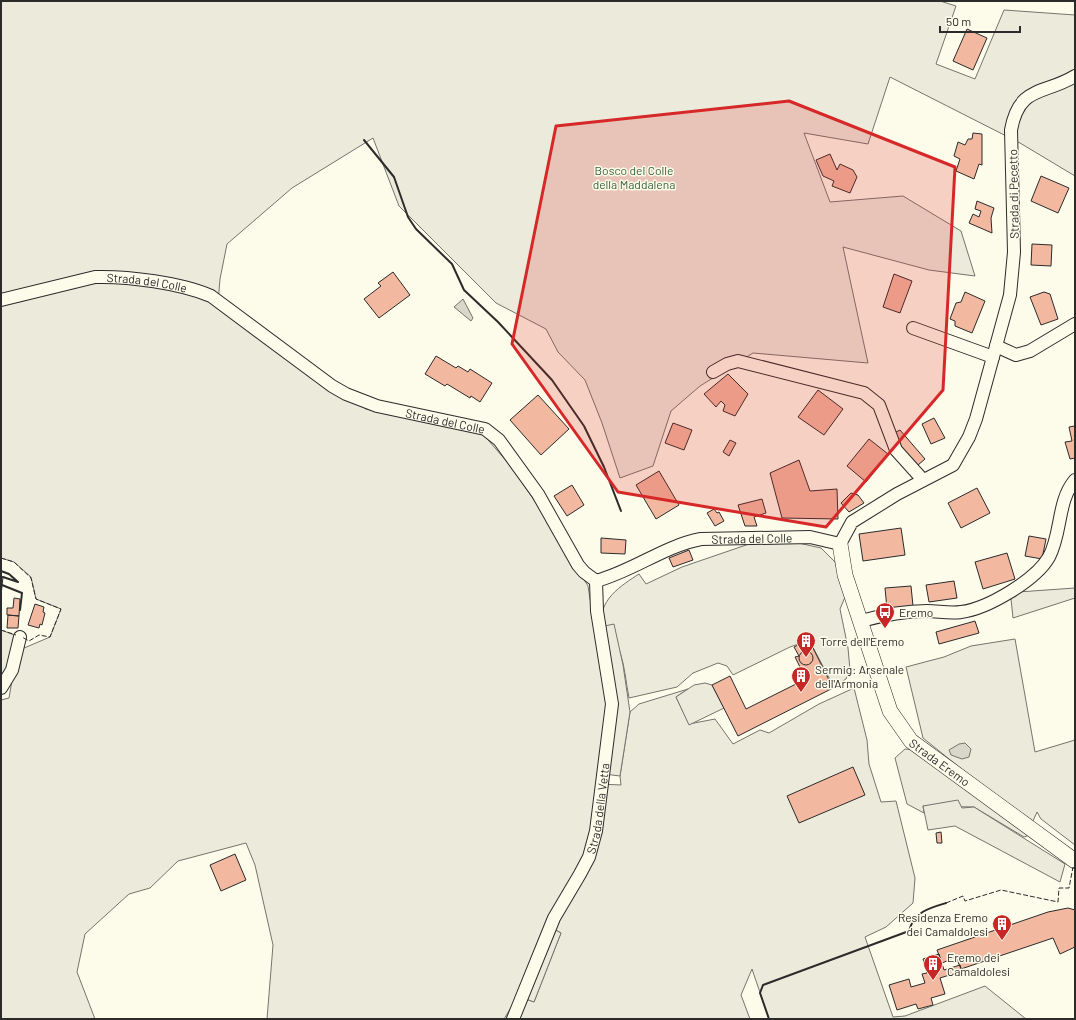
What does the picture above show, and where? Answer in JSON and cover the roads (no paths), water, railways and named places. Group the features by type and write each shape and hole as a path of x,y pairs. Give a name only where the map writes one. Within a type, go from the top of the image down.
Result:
{"main road":[{"name":"Strada Eremo","path":"840,544 845,575 890,711 912,741 1075,861"}],"street":[{"name":"Strada di Pecetto","path":"923,480 953,464 969,437 976,420 1010,295 1013,259 1011,130 1014,115 1023,102 1034,92 1075,76"},
{"name":"Strada del Colle","path":"1,300 95,277 129,278 190,289 211,296 332,386 346,394 377,406 473,426 492,434 499,440 538,494 578,565 584,572 596,581 612,577 685,542 701,539 810,538 840,544"},
{"path":"913,328 995,351 1016,355 1030,351 1075,324"},
{"path":"713,372 728,364 738,361 864,393 879,405 896,450 923,480 852,522 840,544"},
{"path":"861,621 884,615 926,611 960,612 984,606 1009,593 1042,568 1050,556 1068,489 1075,480"},
{"name":"Strada della Vetta","path":"513,1019 554,918 589,856 596,831 612,704 597,610 596,581"},
{"path":"1,688 12,670 20,637"}],"place":[{"name":"Eremo","path":"885,629"},
{"name":"Torre dell'Eremo","path":"806,658"},
{"name":"Sermig: Arsenale dell'Armonia","path":"801,693"},
{"name":"Residenza Eremo dei Camaldolesi","path":"1002,941"},
{"name":"Eremo dei Camaldolesi","path":"933,981"}],"park label":[{"name":"Bosco del Colle della Maddalena","path":"634,177"}]}
